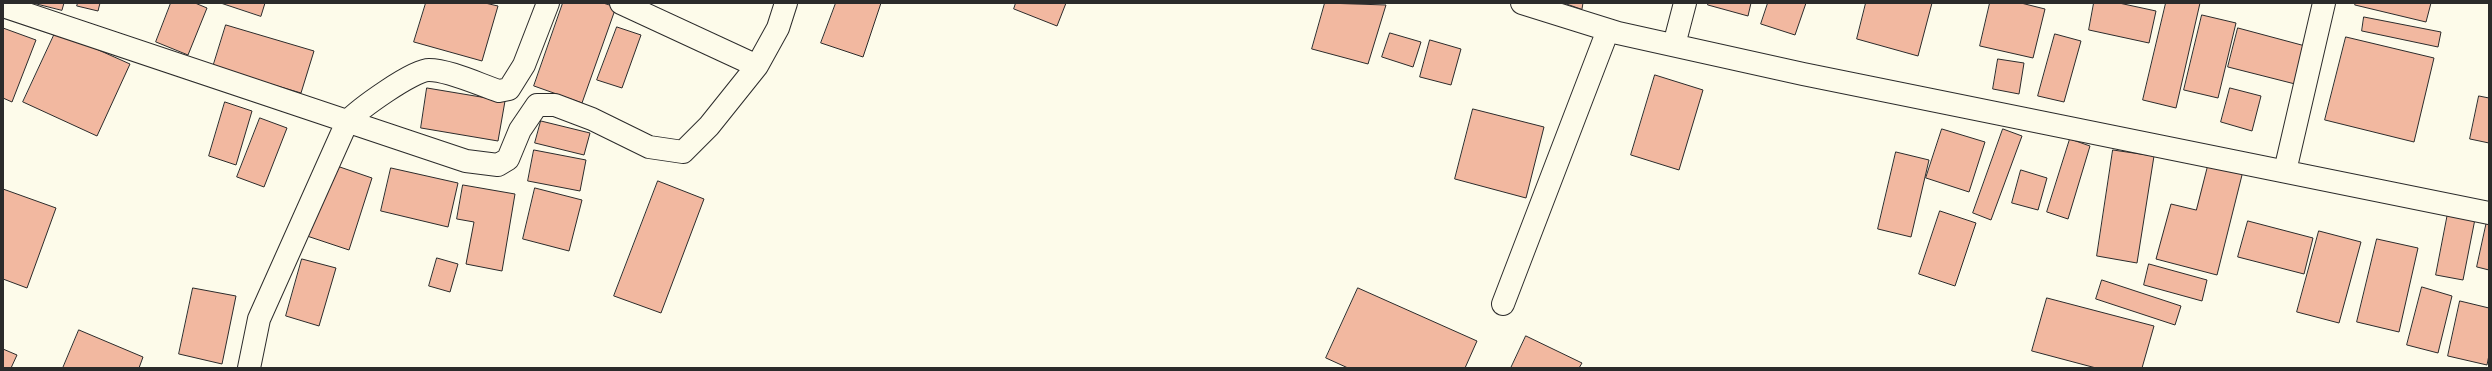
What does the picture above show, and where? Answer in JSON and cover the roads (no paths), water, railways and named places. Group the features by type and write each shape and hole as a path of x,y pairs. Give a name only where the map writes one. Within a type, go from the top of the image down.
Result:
{"street":[{"path":"249,368 259,319 347,122 364,106 424,71 441,72 499,92 509,89 524,65 548,3"},
{"path":"621,3 756,66"},
{"path":"3,6 466,161 498,165 508,159 520,130 537,105 555,105 592,119 649,147 683,152 709,126 756,66 778,28 786,3"},
{"path":"1522,3 1608,30 1803,74 2489,213"},
{"path":"1674,45 1685,3"},
{"path":"2285,171 2324,3"},
{"path":"1503,304 1608,30"}]}
